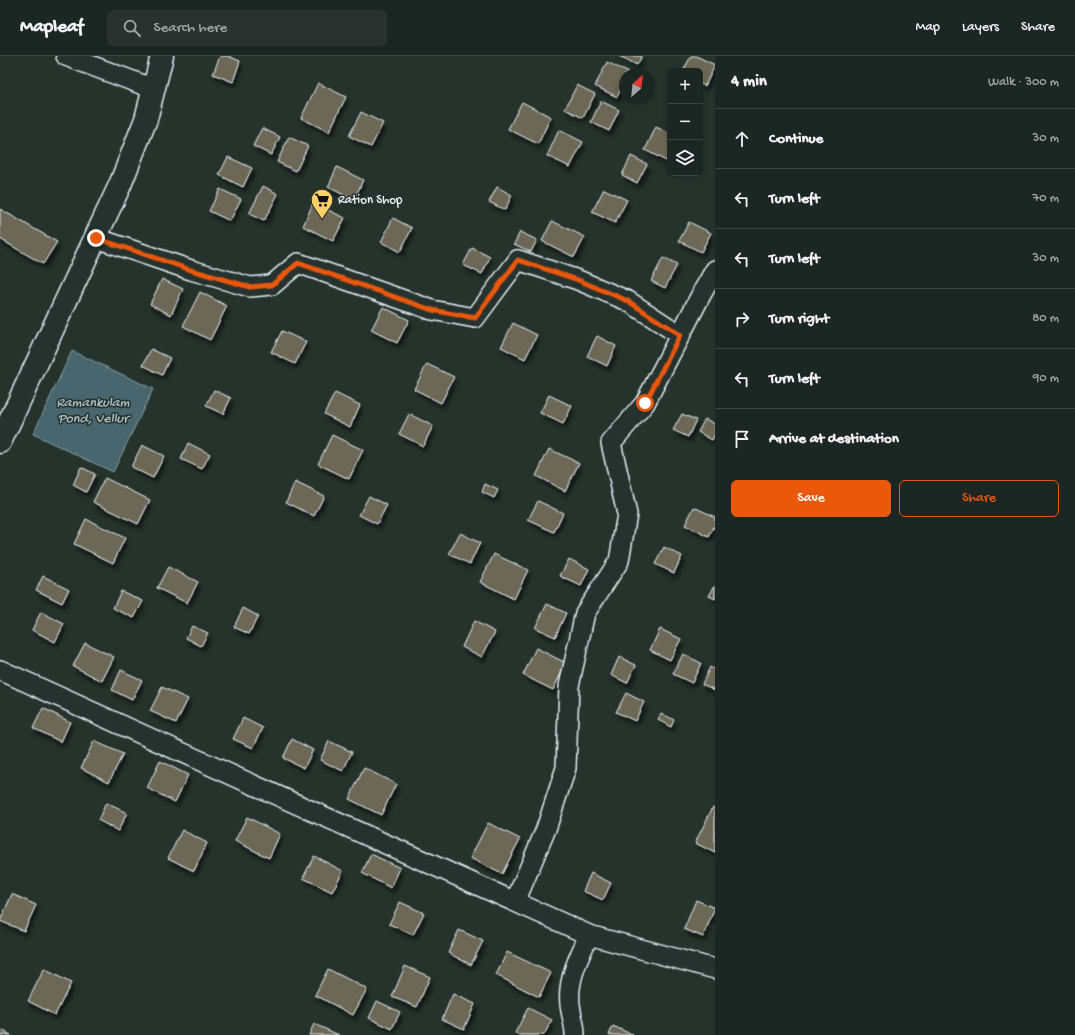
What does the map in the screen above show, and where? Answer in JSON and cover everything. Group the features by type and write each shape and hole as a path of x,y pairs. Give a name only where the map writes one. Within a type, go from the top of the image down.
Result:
{"highway":[{"path":"0,442 120,185 146,119 162,56"}],"street":[{"path":"66,56 154,89"},
{"path":"96,238 191,270 250,287 272,285 298,263 432,310 475,318 518,260 578,280 628,301 680,335"},
{"path":"515,902 546,829 566,768 569,686 585,614 619,561 627,514 611,443 645,403 702,292 715,270"},
{"path":"0,670 589,935 715,969"},
{"path":"575,1035 575,1028 569,1002 570,985 576,964 589,935"}],"water":[{"name":"Ramankulam Pond, Vellur","path":"72,351 153,389 113,472 33,434"}],"building":[{"path":"220,56 228,56 240,61 233,82 213,74"},
{"path":"619,56 642,56 637,65"},
{"path":"691,56 696,56 715,65 705,86 703,85 703,68 685,68"},
{"path":"607,62 619,68 619,93 617,97 595,86"},
{"path":"318,83 346,97 329,132 301,118"},
{"path":"577,85 595,94 583,118 565,109"},
{"path":"601,101 619,110 609,131 591,122"},
{"path":"522,102 551,117 538,144 508,129"},
{"path":"361,112 383,123 371,147 349,136"},
{"path":"656,127 667,132 667,161 645,150"},
{"path":"262,128 280,137 271,155 253,146"},
{"path":"559,130 583,142 570,167 547,156"},
{"path":"289,137 308,146 296,171 277,162"},
{"path":"631,156 647,164 637,183 622,175"},
{"path":"228,157 252,168 243,187 219,175"},
{"path":"337,167 363,180 354,200 328,187"},
{"path":"263,186 278,194 264,221 249,214"},
{"path":"497,187 512,195 505,210 489,202"},
{"path":"220,189 241,199 230,221 209,211"},
{"path":"604,189 627,200 615,223 592,212"},
{"path":"313,203 345,218 333,241 303,226"},
{"path":"0,209 57,242 43,264 0,239"},
{"path":"393,218 412,228 400,252 381,242"},
{"path":"552,221 585,237 574,257 542,241"},
{"path":"689,222 711,233 701,252 679,241"},
{"path":"520,232 537,240 531,252 514,244"},
{"path":"472,248 490,257 482,274 463,265"},
{"path":"663,258 677,265 665,288 651,281"},
{"path":"162,279 183,289 171,315 150,304"},
{"path":"200,292 227,306 210,340 183,326"},
{"path":"383,307 409,320 397,343 371,330"},
{"path":"513,323 537,335 525,359 501,347"},
{"path":"282,331 306,342 295,364 271,352"},
{"path":"597,336 616,346 607,366 587,356"},
{"path":"151,349 170,358 162,375 143,365"},
{"path":"427,364 454,377 441,403 414,389"},
{"path":"214,390 231,398 223,414 206,406"},
{"path":"335,393 360,405 350,427 324,414"},
{"path":"549,395 572,406 563,424 540,413"},
{"path":"409,414 433,426 423,446 399,434"},
{"path":"682,414 696,420 688,437 673,430"},
{"path":"705,419 715,424 715,434 712,440 698,432"},
{"path":"332,435 363,450 349,479 318,464"},
{"path":"188,443 210,454 202,469 181,459"},
{"path":"142,445 164,456 153,478 131,467"},
{"path":"549,449 579,463 565,491 536,476"},
{"path":"81,467 95,474 86,492 73,485"},
{"path":"105,478 150,500 138,524 93,502"},
{"path":"295,482 324,496 314,516 286,502"},
{"path":"485,484 498,490 494,498 482,492"},
{"path":"369,496 387,505 377,524 359,515"},
{"path":"538,501 563,513 554,532 528,520"},
{"path":"694,507 715,517 715,525 709,537 685,525"},
{"path":"86,519 125,538 113,563 74,544"},
{"path":"460,533 480,543 470,564 449,554"},
{"path":"664,547 682,556 674,573 655,564"},
{"path":"494,554 528,570 514,599 480,582"},
{"path":"569,559 589,569 581,586 560,576"},
{"path":"168,567 198,582 187,603 157,588"},
{"path":"43,576 69,589 62,603 36,590"},
{"path":"715,585 715,599 709,596"},
{"path":"121,591 143,601 134,618 113,608"},
{"path":"547,604 566,613 555,637 535,628"},
{"path":"243,608 258,616 249,634 234,627"},
{"path":"41,612 64,624 55,642 32,630"},
{"path":"474,621 495,632 482,657 462,647"},
{"path":"192,626 208,633 201,646 186,638"},
{"path":"660,629 681,639 670,660 650,650"},
{"path":"85,643 114,657 102,681 73,666"},
{"path":"536,648 566,663 553,690 523,675"},
{"path":"683,654 701,663 692,683 673,674"},
{"path":"619,657 636,665 627,683 611,675"},
{"path":"710,667 715,670 715,690 702,684"},
{"path":"121,670 142,680 132,700 112,690"},
{"path":"162,687 188,699 176,723 150,711"},
{"path":"626,693 644,702 635,721 616,712"},
{"path":"43,708 70,722 61,742 33,728"},
{"path":"661,713 674,720 671,727 658,720"},
{"path":"243,718 263,728 253,748 233,739"},
{"path":"292,739 313,750 304,768 283,758"},
{"path":"94,741 123,754 109,782 81,768"},
{"path":"329,741 352,752 343,771 320,760"},
{"path":"160,761 188,775 175,802 147,788"},
{"path":"364,768 396,784 381,815 349,799"},
{"path":"106,803 127,813 118,831 98,820"},
{"path":"713,807 715,808 715,853 695,843"},
{"path":"247,817 280,834 269,858 235,841"},
{"path":"488,823 520,839 502,874 470,858"},
{"path":"182,830 207,843 194,871 168,858"},
{"path":"371,854 400,868 391,888 362,873"},
{"path":"314,856 343,871 332,892 303,878"},
{"path":"591,873 611,883 603,900 583,891"},
{"path":"12,894 36,905 24,931 0,921"},
{"path":"696,900 715,908 703,937 684,929"},
{"path":"400,902 424,913 413,935 389,924"},
{"path":"459,930 483,941 471,965 448,953"},
{"path":"507,952 551,973 539,997 496,975"},
{"path":"405,966 430,977 417,1007 392,997"},
{"path":"44,969 71,983 55,1015 28,1001"},
{"path":"328,969 367,989 353,1015 315,995"},
{"path":"453,994 475,1004 464,1029 442,1019"},
{"path":"377,1001 400,1012 392,1029 369,1018"},
{"path":"528,1008 552,1020 544,1035 519,1035 515,1033"},
{"path":"314,1024 339,1035 309,1035"},
{"path":"613,1026 633,1035 609,1035"},
{"path":"0,1029 11,1035 0,1035"}],"place":[{"name":"Ration Shop","path":"322,220"}],"route":[{"path":"96,238 191,270 250,287 272,285 298,263 432,310 475,318 518,260 578,280 628,301 680,335 645,403"}]}
